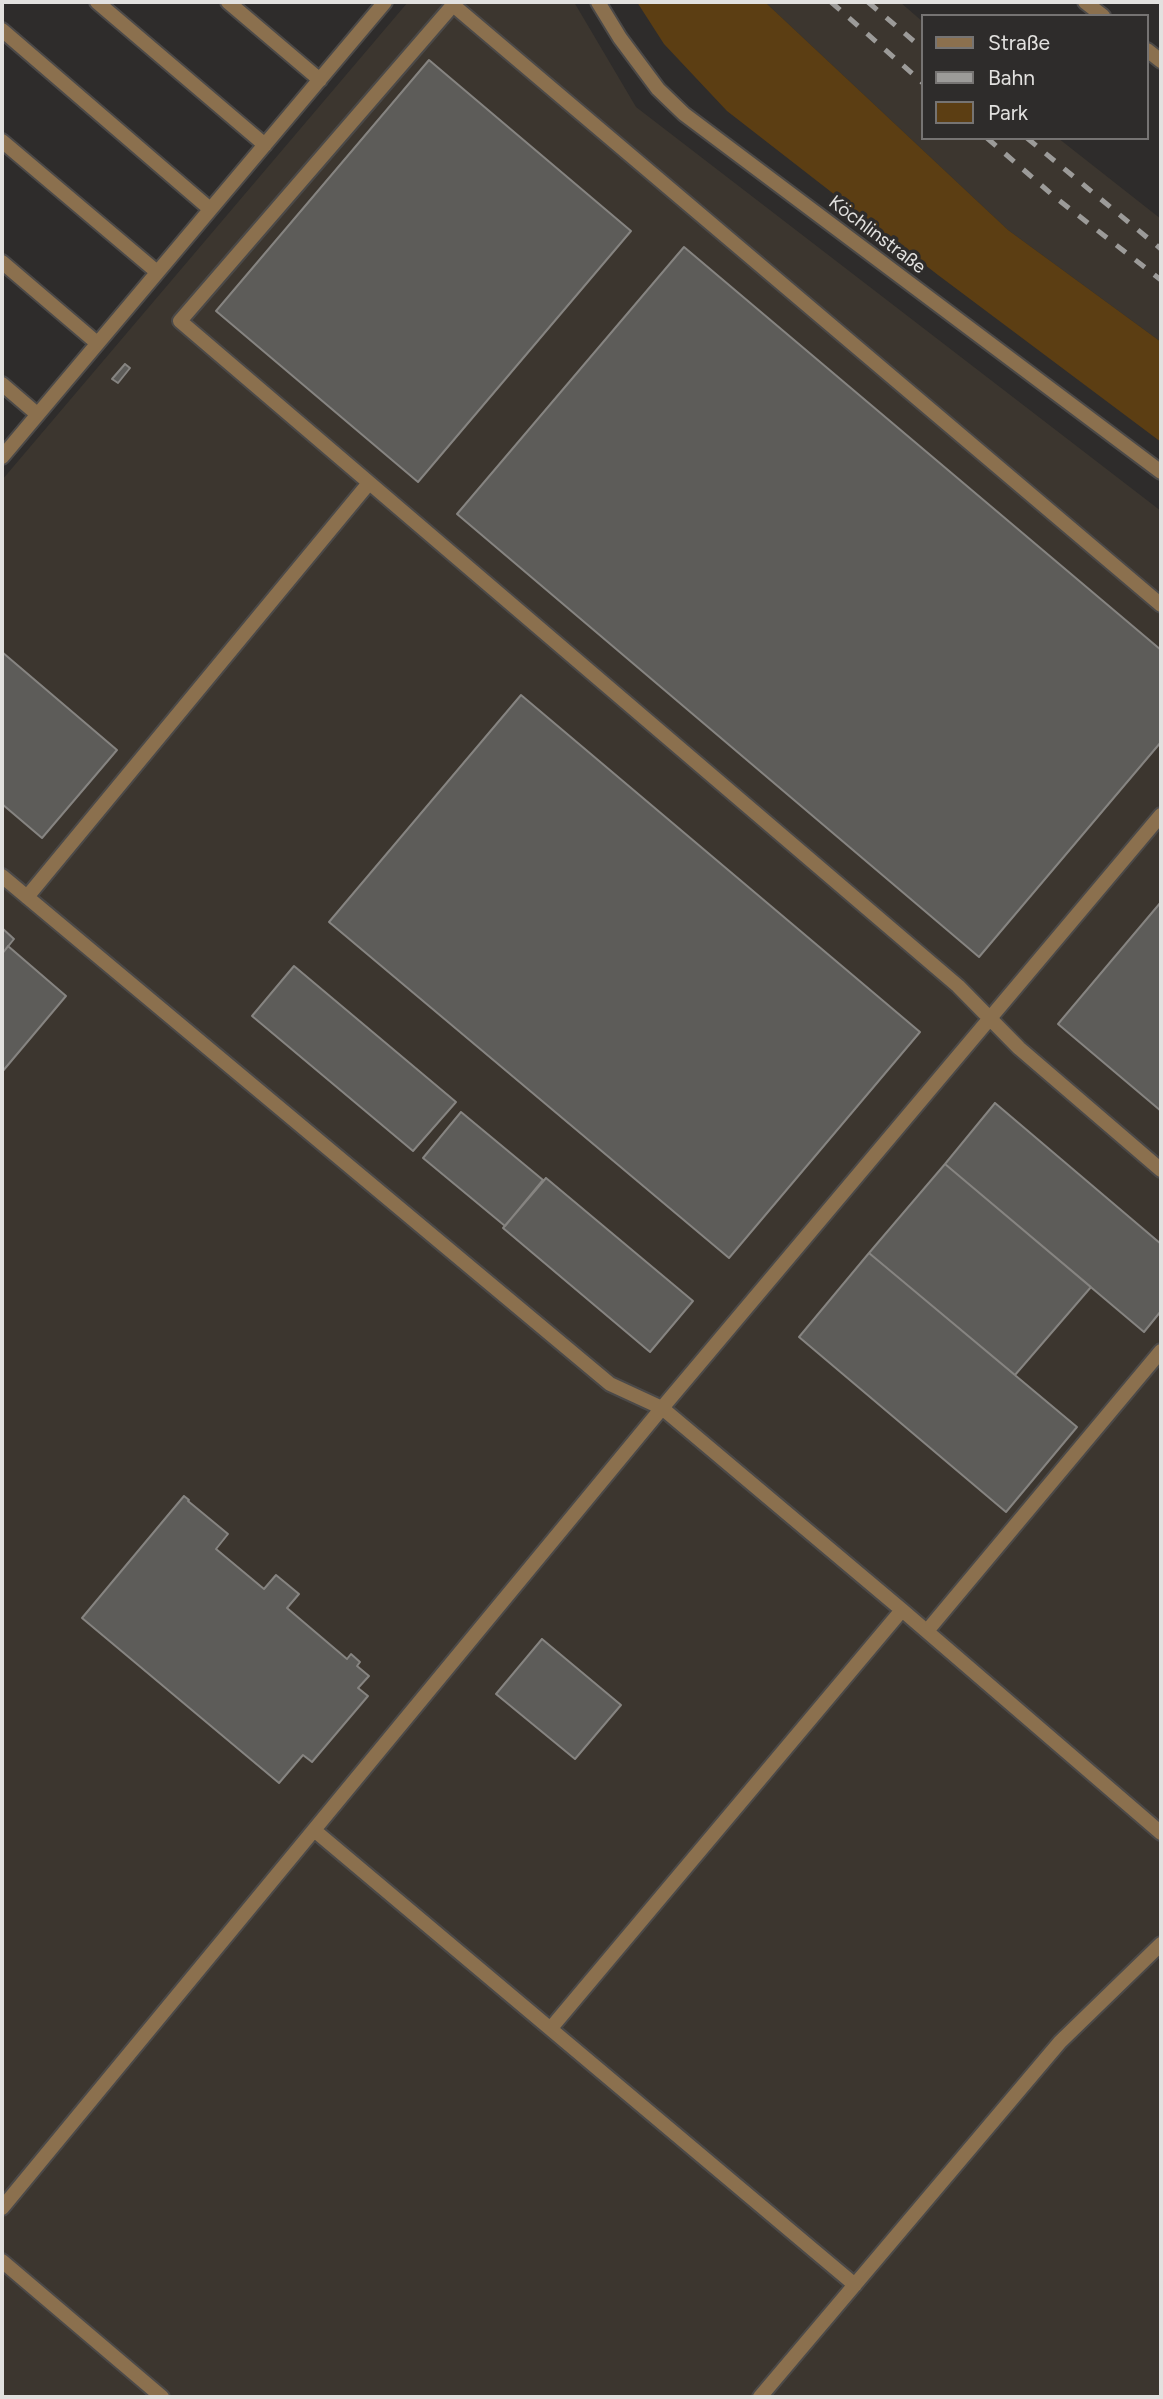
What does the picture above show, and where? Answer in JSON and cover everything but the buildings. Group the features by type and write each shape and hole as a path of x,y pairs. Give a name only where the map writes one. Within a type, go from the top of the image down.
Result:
{"street":[{"path":"97,2 265,145"},
{"path":"228,2 320,80"},
{"path":"2,457 380,7 363,2"},
{"name":"Köchlinstraße","path":"598,2 620,38 658,89 684,114 1161,472"},
{"path":"1085,2 1100,14"},
{"path":"1161,605 453,5 180,321 958,986 1019,1048 1161,1170"},
{"path":"2,30 210,209"},
{"path":"2,141 157,272"},
{"path":"2,262 97,344"},
{"path":"2,384 37,414"},
{"path":"27,897 369,483"},
{"path":"2,2208 662,1409 1161,815"},
{"path":"2,876 610,1384 662,1409 927,1631 1161,1833"},
{"path":"927,1631 1161,1351"},
{"path":"551,2028 902,1611"},
{"path":"314,1830 855,2285"},
{"path":"760,2397 1060,2042 1161,1944"},
{"path":"2,2261 162,2397"}],"shaded area":[{"path":"408,2 574,2 636,107 1161,511 1161,2397 2,2397 2,480"},
{"path":"765,2 900,2 922,21 922,140 1061,140 1161,219 1161,342 1008,230"}],"green space":[{"path":"637,2 765,2 1008,230 1161,342 1161,442 938,275 727,111 664,44"}],"railway":[{"path":"831,2 922,82"},
{"path":"868,2 922,48"},
{"path":"989,140 1056,198 1161,280"},
{"path":"1029,140 1161,249"}]}
